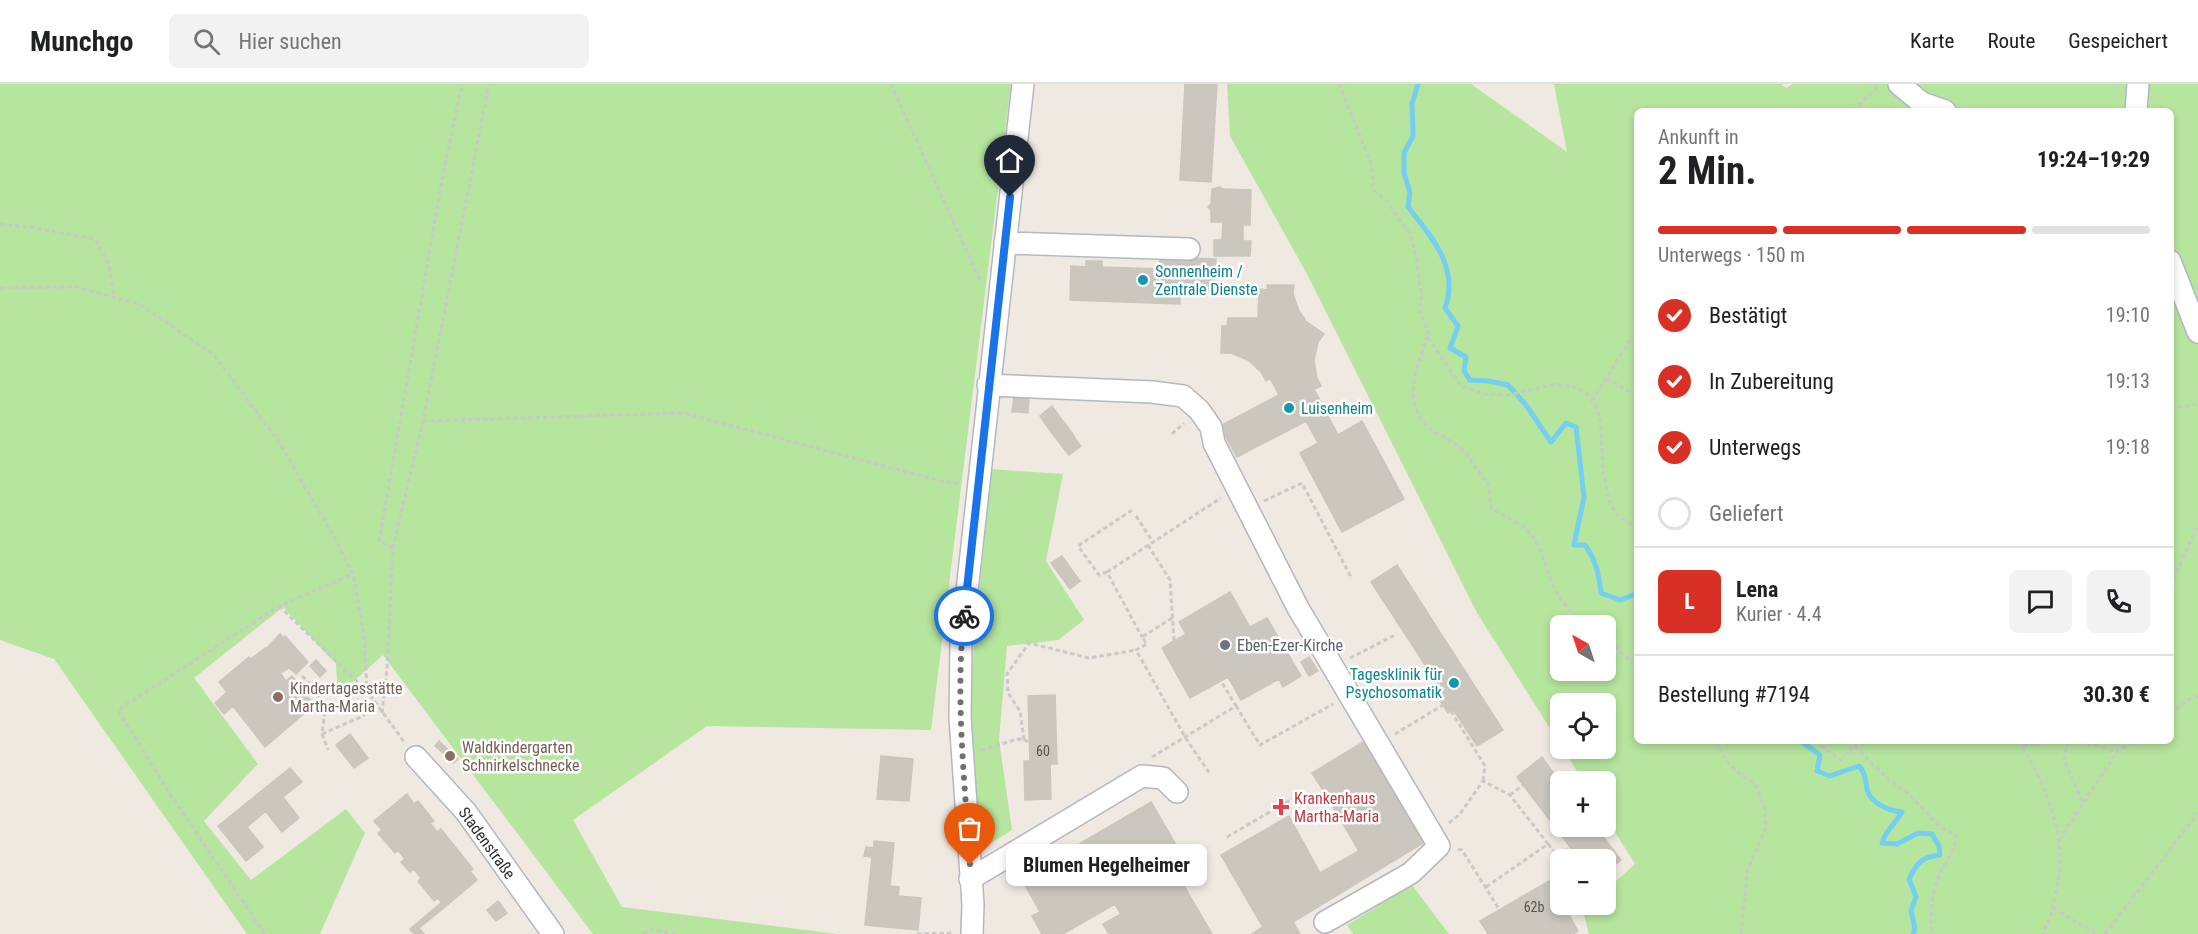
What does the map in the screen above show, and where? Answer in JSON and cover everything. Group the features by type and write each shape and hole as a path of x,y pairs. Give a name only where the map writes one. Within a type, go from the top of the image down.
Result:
{"street":[{"path":"972,934 960,718 961,645 1023,84"},
{"path":"1899,84 1922,103 1937,108"},
{"path":"2136,108 2138,84"},
{"path":"1005,243 1189,249"},
{"path":"2174,271 2198,332"},
{"path":"988,385 1152,392 1184,396 1211,427 1214,443 1298,608 1436,841 1411,873 1325,922"},
{"name":"Stadenstraße","path":"416,757 466,812 553,934"},
{"path":"970,879 1142,776 1163,778 1177,792"}],"path":[{"path":"393,548 379,542 441,187 462,84"},
{"path":"382,713 387,669 393,548 423,421 489,84"},
{"path":"891,84 982,286"},
{"path":"1338,84 1372,166 1373,189 1388,203 1410,234 1416,257 1422,302 1419,309 1428,331 1412,388 1416,409 1426,425 1442,438 1460,447 1480,476 1488,482 1491,508 1521,525 1533,536 1554,587 1565,605 1575,615"},
{"path":"1856,108 1881,84"},
{"path":"0,224 95,239 109,265 114,297"},
{"path":"0,288 76,287 140,304 214,355 279,442 353,574 364,634 367,691"},
{"path":"1592,401 1634,334"},
{"path":"1427,336 1461,386 1484,394 1512,394 1555,384 1574,387 1586,392 1600,418 1603,470 1610,503 1616,514 1634,527"},
{"path":"1607,378 1634,395"},
{"path":"2174,407 2198,404"},
{"path":"423,421 684,413 941,481 978,487"},
{"path":"1248,509 1302,483 1352,579"},
{"path":"1132,510 1078,546 1099,575 1215,501 1238,489"},
{"path":"1136,516 1153,542"},
{"path":"2174,577 2198,525"},
{"path":"1148,545 1170,580 1174,641"},
{"path":"1024,740 1020,711 1008,693 1007,674 1029,643 1089,658 1136,650 1147,644 1107,572"},
{"path":"265,934 172,797 118,710 279,606 353,574"},
{"path":"279,606 367,691 416,757"},
{"path":"1142,637 1172,618"},
{"path":"1333,667 1397,634"},
{"path":"1616,646 1625,657 1634,662"},
{"path":"1136,650 1185,737 1210,774"},
{"path":"302,676 326,704 322,734 328,750"},
{"path":"1236,706 1260,745 1349,695"},
{"path":"2174,711 2188,700 2198,696"},
{"path":"322,734 363,716 374,701"},
{"path":"1378,744 1443,705"},
{"path":"1451,711 1485,766 1483,781 1460,814 1436,841 1462,850 1500,909"},
{"path":"964,768 982,749 1018,739 1030,742"},
{"path":"1717,744 1726,762 1755,784 1764,806 1767,828 1748,868 1741,934"},
{"path":"1819,744 1840,760 1854,746 1888,779 1909,794 1941,828 1956,835 1955,848 1938,877 1931,912 1933,934"},
{"path":"2033,744 2022,746 2032,762 2047,797 2059,840 2060,868 2053,908 2050,922 2042,934"},
{"path":"2067,744 2064,760 2083,803"},
{"path":"2090,744 2117,752"},
{"path":"2117,752 2118,744"},
{"path":"2059,840 2117,752 2129,744"},
{"path":"1483,781 1510,795 1558,856 1570,848"},
{"path":"1510,795 1523,785"},
{"path":"1227,837 1292,799"},
{"path":"2105,934 2198,813"},
{"path":"1486,887 1548,844"},
{"path":"2053,908 2097,934"},
{"path":"643,934 649,930 679,934"},
{"path":"917,934 931,934"}],"green space":[{"path":"0,84 1011,84 931,730 707,726 573,820 622,907 838,934 593,934 383,655 338,695 336,664 283,607 194,678 258,764 204,821 251,880 346,809 365,833 320,934 247,934 54,659 0,640"},
{"path":"1227,84 1471,84 1567,152 1554,84 1781,84 1786,88 1793,84 2198,84 2198,934 1589,934 1584,915 1616,915 1616,881 1635,864 1616,834 1616,771 1577,771 1569,759 1616,759 1616,693 1550,693 1550,728 1477,613 1307,274 1230,136"},
{"path":"991,469 1063,474 1046,561 1084,620 1058,640 1007,646 999,740 1012,830 983,848 967,721"},
{"path":"1412,885 1449,934 1353,934 1347,925"}],"building":[{"path":"1185,84 1217,84 1211,182 1180,180"},
{"path":"1220,187 1251,190 1250,225 1243,225 1243,241 1251,241 1250,256 1214,256 1214,240 1222,240 1223,222 1211,222 1211,210 1208,207 1211,204 1212,189"},
{"name":"Sonnenheim / Zentrale Dienste","path":"1160,257 1216,259 1214,292 1189,291 1189,295 1180,295 1180,304 1070,300 1071,266 1086,267 1086,261 1102,261 1102,267 1159,269"},
{"name":"Luisenheim","path":"1267,285 1294,285 1293,294 1304,320 1324,334 1318,342 1314,360 1321,386 1314,389 1338,435 1362,421 1404,499 1342,532 1300,453 1318,443 1306,421 1237,457 1220,426 1279,395 1270,378 1266,381 1261,372 1248,360 1231,353 1221,353 1222,326 1227,326 1228,318 1258,318 1259,289 1268,290"},
{"path":"1014,397 1021,397 1020,412 1012,412"},
{"path":"1021,397 1029,397 1028,413 1020,412"},
{"path":"1052,406 1057,413 1044,422 1040,416"},
{"path":"1057,413 1062,420 1049,429 1044,422"},
{"path":"1062,420 1067,426 1054,436 1049,429"},
{"path":"1067,426 1072,433 1059,442 1054,436"},
{"path":"1072,433 1076,440 1064,449 1059,442"},
{"path":"1076,440 1081,446 1069,455 1064,449"},
{"path":"1062,556 1080,581 1070,589 1051,563"},
{"path":"1397,565 1443,637 1418,654 1371,582"},
{"name":"Eben-Ezer-Kirche","path":"1230,592 1250,627 1267,618 1301,676 1283,687 1279,679 1241,700 1228,677 1190,698 1162,648 1186,634 1179,622"},
{"path":"280,634 283,638 285,636 308,662 296,674 289,668 280,673 286,681 292,676 314,705 265,747 233,706 224,714 215,703 227,692 219,682 249,657 251,659 266,649"},
{"name":"Tagesklinik für Psychosomatik","path":"1443,637 1503,730 1477,746 1453,709 1448,713 1438,697 1443,694 1418,654"},
{"path":"1309,657 1318,671 1309,676 1301,662"},
{"path":"316,660 326,671 320,677 310,666"},
{"path":"1055,695 1057,764 1050,764 1051,799 1025,800 1024,761 1030,761 1028,696"},
{"path":"350,734 368,758 354,768 336,745"},
{"path":"439,741 458,759 454,763 435,746"},
{"path":"1363,742 1376,764 1326,795 1312,773"},
{"path":"881,756 913,759 909,801 877,799"},
{"path":"1542,757 1552,771 1550,771 1550,820 1517,777"},
{"path":"1376,764 1423,843 1293,922 1300,934 1252,934 1263,927 1221,855 1289,816 1320,873 1359,851 1326,795"},
{"path":"290,768 302,782 283,797 299,818 282,832 254,797"},
{"path":"407,794 414,804 418,801 434,821 430,823 437,832 441,829 473,869 470,871 477,880 445,907 438,898 434,901 418,881 421,878 414,869 410,872 401,862 405,859 398,850 395,853 378,833 382,830 374,821"},
{"path":"254,797 266,811 247,827 263,847 246,861 218,826"},
{"path":"1151,802 1186,862 1164,874 1171,885 1180,879 1212,934 1109,934 1103,924 1121,914 1115,904 1063,934 1042,934 1032,916 1040,912 1021,878"},
{"path":"1563,837 1603,837 1613,849 1572,849"},
{"path":"874,841 894,843 890,886 899,887 898,896 921,898 918,930 865,925 872,857 864,856 866,847 874,848"},
{"path":"1616,853 1621,860 1616,864"},
{"path":"1549,881 1550,915 1569,915 1578,931 1573,934 1488,934 1480,921"},
{"path":"498,901 507,913 496,921 487,910"},
{"path":"441,903 445,907 419,928 424,934 414,934 410,929"}],"waterway":[{"path":"1418,84 1412,104 1413,136 1404,153 1404,173 1410,192 1408,207 1434,241 1446,266 1449,293 1445,308 1458,326 1450,348 1466,357 1464,371 1470,380 1508,385 1526,405 1551,442 1566,423 1576,427 1584,497 1574,545 1585,545 1592,556 1601,593 1620,600 1634,595"},
{"path":"1805,744 1820,755 1817,771 1830,776 1859,766 1872,798 1886,808 1902,812 1882,843 1897,844 1918,833 1932,834 1939,846 1940,855 1928,857 1920,862 1909,879 1916,897 1911,911 1915,929 1913,934"}],"way so far":[{"path":"964,616 961,645 960,718 970,865"}],"place":[{"name":"Sonnenheim / Zentrale Dienste","path":"1143,280"},
{"name":"Luisenheim","path":"1289,408"},
{"name":"Eben-Ezer-Kirche","path":"1225,645"},
{"name":"Tagesklinik für Psychosomatik","path":"1454,683"},
{"name":"Kindertagesstätte Martha-Maria","path":"278,697"},
{"name":"Waldkindergarten Schnirkelschnecke","path":"450,756"},
{"name":"Krankenhaus Martha-Maria","path":"1281,807"},
{"name":"Blumen Hegelheimer","path":"970,865"}],"route":[{"path":"964,616 1010,197"}]}
